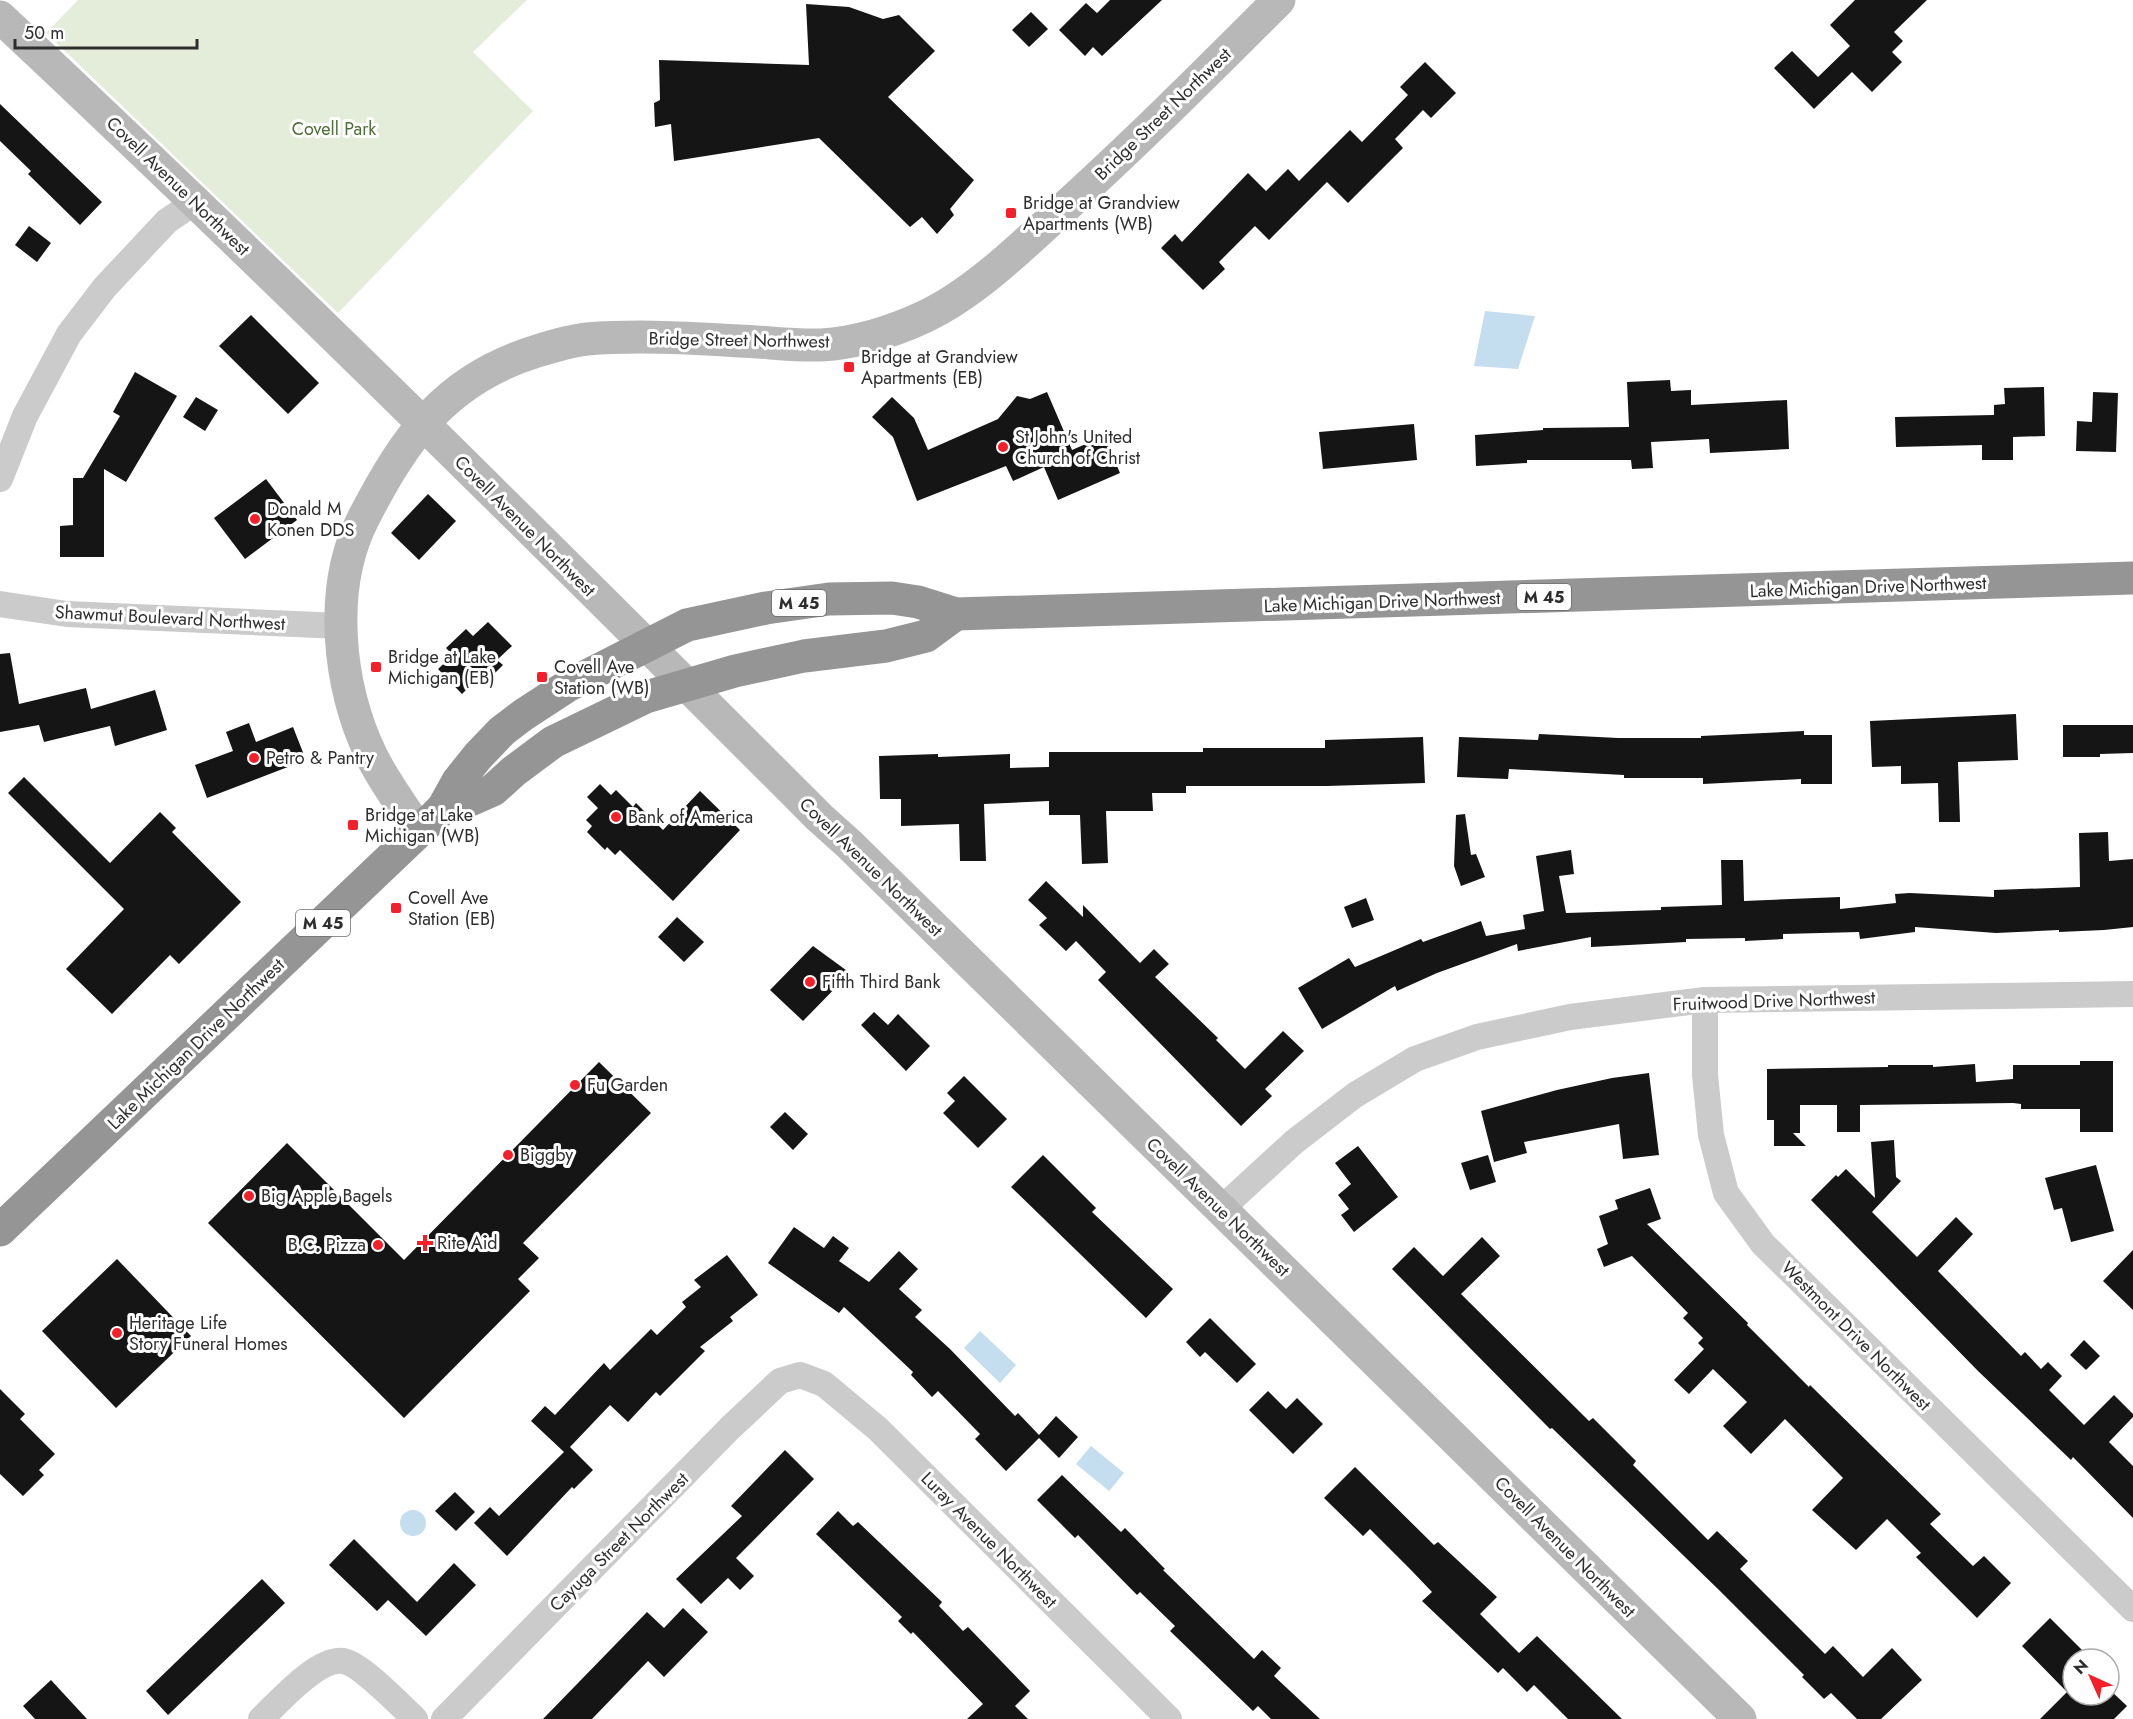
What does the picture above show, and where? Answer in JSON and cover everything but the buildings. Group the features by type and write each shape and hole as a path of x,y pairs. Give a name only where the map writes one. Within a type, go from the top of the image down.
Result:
{"highway":[{"name":"Lake Michigan Drive Northwest","path":"0,1230 443,808 458,781 502,731 549,697 687,625 766,608 829,599 892,598 918,602 956,614 2133,578"},
{"name":"Lake Michigan Drive Northwest","path":"443,808 468,801 493,790 532,757 575,730 646,697 735,671 804,656 886,646 926,636 956,614"}],"street":[{"name":"Bridge Street Northwest","path":"419,831 372,756 347,690 341,626 343,579 355,534 386,474 422,424 453,394 479,375 507,360 562,343 586,339 678,338 822,345 866,337 929,315 1002,265 1105,171 1279,0"},
{"name":"Covell Avenue Northwest","path":"0,17 195,201 686,686 1740,1719"},
{"path":"0,479 25,416 69,334 105,287 167,221 195,201"},
{"name":"Shawmut Boulevard Northwest","path":"0,604 67,614 341,626"},
{"name":"Fruitwood Drive Northwest","path":"1221,1209 1294,1142 1355,1095 1415,1059 1476,1037 1570,1017 1705,1000 2133,993"},
{"name":"Westmont Drive Northwest","path":"1705,1000 1705,1075 1712,1135 1726,1192 1744,1218 1763,1244 2133,1608"},
{"name":"Cayuga Street Northwest","path":"444,1719 730,1428 780,1381 800,1375"},
{"name":"Luray Avenue Northwest","path":"800,1375 824,1384 878,1429 1170,1719"},
{"path":"261,1719 319,1667 343,1661 360,1668 415,1719"}],"green space":[{"name":"Covell Park","path":"78,0 527,0 473,52 533,111 338,313 46,33"}],"water":[{"path":"1485,311 1535,316 1518,369 1474,366"},
{"path":"980,1331 1016,1365 1000,1383 964,1348"},
{"path":"1091,1446 1124,1473 1109,1491 1076,1464"},
{"path":"413,1510 422,1514 426,1523 422,1532 413,1536 404,1532 400,1523 404,1514"}],"place":[{"name":"Bridge at Grandview Apartments (WB)","path":"1011,213"},
{"name":"Bridge at Grandview Apartments (EB)","path":"849,367"},
{"name":"St John's United Church of Christ","path":"1003,447"},
{"name":"Donald M Konen DDS","path":"255,519"},
{"name":"Bridge at Lake Michigan (EB)","path":"376,667"},
{"name":"Covell Ave Station (WB)","path":"542,677"},
{"name":"Petro & Pantry","path":"254,758"},
{"name":"Bank of America","path":"616,817"},
{"name":"Bridge at Lake Michigan (WB)","path":"353,825"},
{"name":"Covell Ave Station (EB)","path":"396,908"},
{"name":"Fifth Third Bank","path":"810,982"},
{"name":"Fu Garden","path":"575,1085"},
{"name":"Biggby","path":"508,1155"},
{"name":"Big Apple Bagels","path":"249,1196"},
{"name":"Rite Aid","path":"425,1243"},
{"name":"B.C. Pizza","path":"378,1245"},
{"name":"Heritage Life Story Funeral Homes","path":"117,1333"}]}
